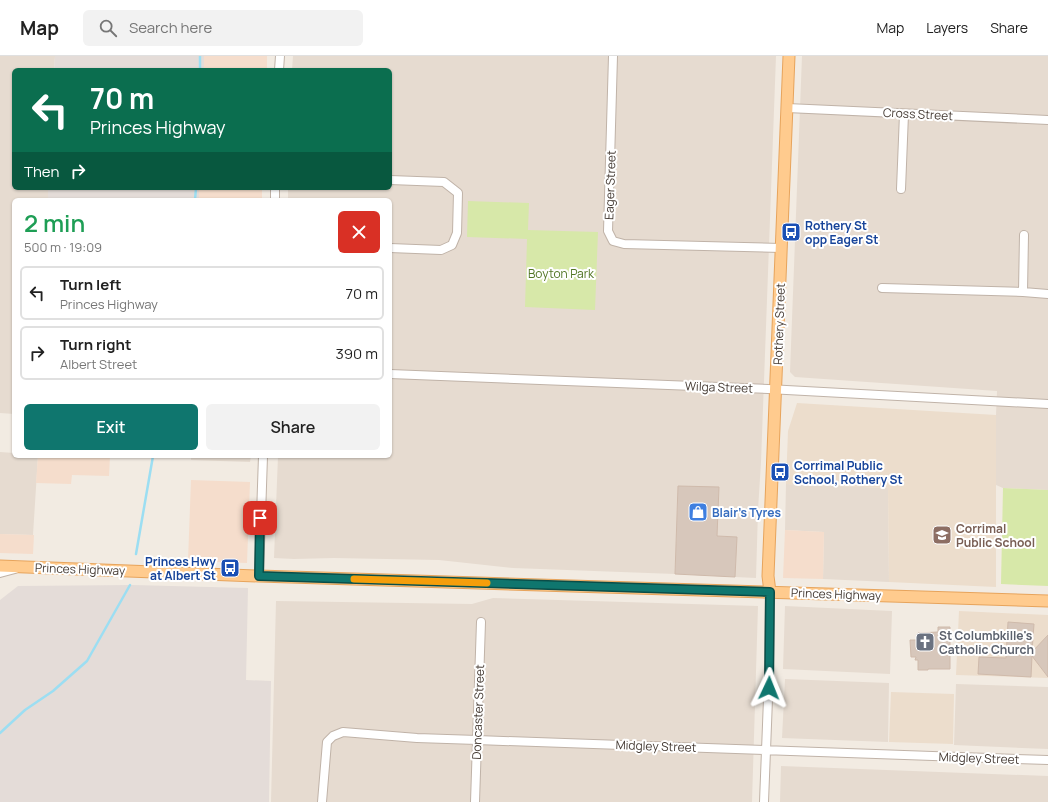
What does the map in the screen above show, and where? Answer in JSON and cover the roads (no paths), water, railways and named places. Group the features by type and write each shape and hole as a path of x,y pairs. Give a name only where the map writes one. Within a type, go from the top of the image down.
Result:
{"main road":[{"name":"Rothery Street","path":"770,592 768,576 789,56"},
{"name":"Princes Highway","path":"0,566 259,576 1048,601"}],"street":[{"path":"279,68 280,56"},
{"name":"Eager Street","path":"613,56 608,231 613,241 624,244 781,248"},
{"name":"Cross Street","path":"787,108 1048,120"},
{"path":"901,189 904,114"},
{"path":"392,180 444,182 458,193 457,233 452,245 441,250 392,248"},
{"path":"1023,292 1024,235"},
{"path":"882,288 1048,294"},
{"name":"Wilga Street","path":"392,374 776,389 1048,404"},
{"path":"259,576 263,458"},
{"path":"0,573 19,567"},
{"path":"764,802 770,592"},
{"name":"Doncaster Street","path":"475,802 481,622"},
{"name":"Midgley Street","path":"322,802 327,742 333,736 343,732 417,738 1048,760"}],"waterway":[{"path":"200,56 200,68"},
{"path":"195,198 196,190"},
{"path":"136,554 153,458"},
{"path":"0,733 25,710 53,691 87,661 130,585"}],"place":[{"name":"Rothery St opp Eager St","path":"791,232"},
{"name":"Corrimal Public School, Rothery St","path":"780,472"},
{"name":"Blair's Tyres","path":"698,512"},
{"name":"Corrimal Public School","path":"942,535"},
{"name":"Princes Hwy at Albert St","path":"230,568"},
{"name":"St Columbkille's Catholic Church","path":"925,642"}],"park label":[{"name":"Boyton Park","path":"561,273"}]}
